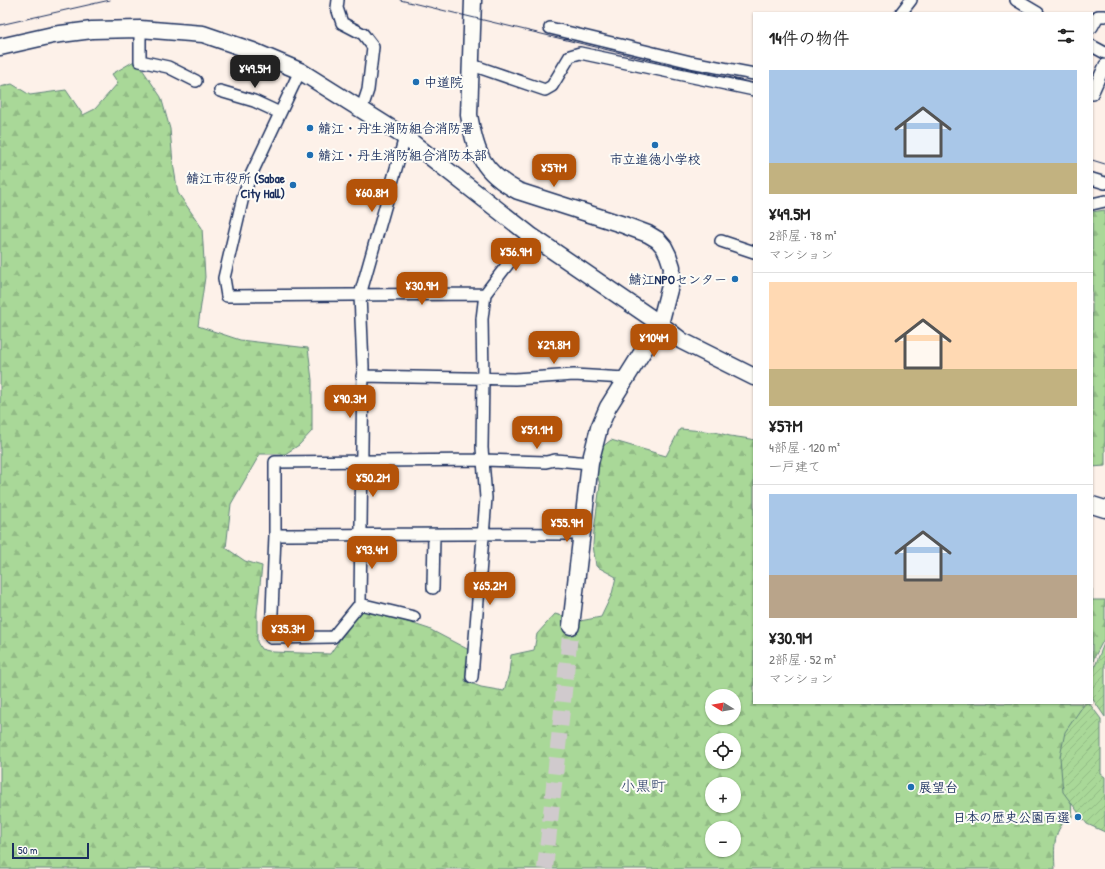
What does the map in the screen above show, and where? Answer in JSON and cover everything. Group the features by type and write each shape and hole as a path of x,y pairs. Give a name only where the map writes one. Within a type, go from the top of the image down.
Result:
{"street":[{"path":"338,0 337,8 342,23 363,34 373,47 368,90 364,102"},
{"path":"473,0 472,65 469,115 478,154 488,170 503,183 518,191 624,224 648,234 658,240 668,255 672,267 671,282 660,324 625,378 608,407 599,428 590,463 571,626"},
{"path":"901,12 911,0"},
{"path":"1018,0 1036,12"},
{"path":"1093,25 1098,16 1105,16"},
{"path":"550,28 691,62 753,74"},
{"path":"140,29 140,61 168,67 196,81"},
{"path":"0,47 53,35 84,31 140,29 202,34 253,51 300,71 405,137 530,235 682,340 753,376"},
{"path":"1093,47 1105,53"},
{"path":"472,65 545,90 552,86 570,56 580,53 753,90"},
{"path":"1093,92 1105,65"},
{"path":"300,71 250,178 243,197 224,278 227,296 329,294 485,294"},
{"path":"220,91 254,101 280,112"},
{"path":"405,137 360,295 363,366 362,376 361,462 361,535 360,604 333,638 271,638 275,535 275,462 361,462 483,460 546,462 555,460 590,463"},
{"path":"1093,179 1105,183"},
{"path":"1093,204 1105,201"},
{"path":"472,677 486,498 482,448 482,319 485,294 530,235"},
{"path":"721,241 753,252"},
{"path":"362,376 515,379 574,375 625,378"},
{"path":"1093,505 1105,509"},
{"path":"275,535 434,535 483,533 582,534"},
{"path":"433,588 434,535"},
{"path":"360,604 414,617"}],"green space":[{"path":"136,60 161,97 170,129 173,163 178,193 202,228 205,277 198,326 240,340 308,348 312,380 312,431 299,445 285,454 260,454 231,504 226,548 245,561 262,566 257,612 257,642 261,649 273,652 330,654 362,607 429,629 469,650 465,681 481,687 504,691 509,673 511,655 534,650 537,634 555,614 580,621 601,617 612,594 616,577 596,566 593,545 600,485 596,470 602,447 611,440 666,456 680,429 715,432 751,439 753,440 753,704 1083,704 1071,737 1072,817 1065,821 1058,832 1054,854 1055,869 0,869 0,87 12,84 30,95 66,90 83,115 95,109 118,83 112,74"},
{"path":"1105,210 1105,466 1093,467 1093,212"},
{"path":"1093,600 1105,600 1105,637 1094,658 1093,665"},
{"path":"1105,641 1105,717 1093,699 1093,676 1095,666"},
{"path":"1084,704 1090,704 1101,719 1101,774 1105,777 1105,832 1087,824 1063,792 1060,757 1065,732"}],"tunnel":[{"path":"545,869 571,626"}],"tram line":[{"path":"0,25 110,0"},
{"path":"400,0 658,62 753,83"},
{"path":"1093,160 1105,164"}],"place":[{"name":"中道院","path":"416,82"},
{"name":"鯖江・丹生消防組合消防署","path":"310,128"},
{"name":"市立進徳小学校","path":"655,145"},
{"name":"鯖江・丹生消防組合消防本部","path":"310,155"},
{"name":"鯖江市役所 (Sabae City Hall)","path":"293,185"},
{"name":"鯖江NPOセンター","path":"735,279"},
{"name":"展望台","path":"911,787"},
{"name":"日本の歴史公園百選","path":"1078,817"}],"district":[{"name":"小黒町","path":"643,785"}]}
